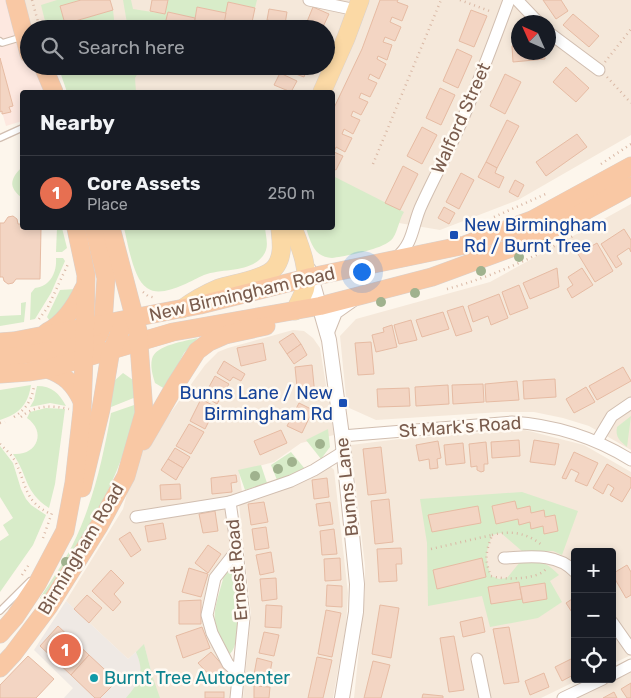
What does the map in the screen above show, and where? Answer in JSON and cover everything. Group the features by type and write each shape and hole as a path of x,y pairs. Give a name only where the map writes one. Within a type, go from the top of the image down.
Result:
{"highway":[{"path":"15,0 25,20"},
{"path":"20,0 25,20"},
{"path":"26,0 29,20"},
{"path":"35,75 39,90"},
{"path":"47,75 53,90"},
{"name":"New Birmingham Road","path":"88,349 114,348 133,330 178,310 285,284 356,297 432,277 472,264 550,230 617,180 631,166"},
{"name":"New Birmingham Road","path":"0,342 14,341 36,330 103,324 133,330 173,332 295,311 312,288 336,272 465,245 532,220 617,180"},
{"name":"Birmingham Road","path":"0,634 37,584 65,531 74,482 74,404 88,349 85,327 86,274 76,230"},
{"path":"42,375 88,349 103,324 106,278 94,230"},
{"path":"111,230 122,273 135,300 153,308 178,310"},
{"name":"Birmingham Road","path":"0,668 13,654 49,606 99,526 126,476 144,413 142,378 122,273"},
{"path":"36,330 50,330 62,322 77,303 86,285"},
{"path":"86,304 103,324"},
{"path":"126,476 146,434 197,351 209,342 225,335 254,330 278,322 295,311"},
{"path":"65,531 84,484 114,348 130,354 137,364 142,378"},
{"path":"0,358 88,349"},
{"path":"0,374 28,372 42,375 60,373 71,381 74,404"}],"main road":[{"path":"335,63 358,5"},
{"path":"323,90 330,75"},
{"path":"178,310 205,294 236,282 270,273 280,258 282,247 280,230"},
{"path":"294,230 312,288"},
{"path":"302,252 320,269 336,272"}],"street":[{"path":"309,0 358,5"},
{"name":"Walford Street","path":"392,261 404,251 412,236 421,205 457,132 509,0"},
{"path":"517,0 531,15"},
{"path":"556,38 599,70"},
{"path":"412,236 421,246 435,251"},
{"name":"Bunns Lane","path":"312,288 327,332 342,436 342,452 357,584 356,612 342,698"},
{"path":"295,311 304,312 312,316 327,332 335,312 356,297"},
{"path":"597,441 612,416 631,403"},
{"name":"St Mark's Road","path":"342,436 512,422 534,423 558,428 606,444 631,460"},
{"name":"Ernest Road","path":"136,517 230,502 299,478 342,452"},
{"name":"Ernest Road","path":"230,502 238,550 244,618 236,698"},
{"path":"238,550 215,578 206,615 212,633 228,664 239,674"},
{"path":"504,558 550,558 561,561 571,569"},
{"path":"616,628 631,649"},
{"path":"477,659 485,698"},
{"path":"616,673 631,665"},
{"path":"563,698 595,683"}],"lane":[{"path":"0,41 2,43 20,35"},
{"path":"0,138 20,129"},
{"path":"0,612 50,559"}],"path":[{"path":"31,20 32,0"},
{"path":"373,164 441,0"},
{"path":"460,0 503,16"},
{"path":"631,29 599,70 631,104"},
{"path":"617,180 631,144"},
{"path":"490,219 552,191"},
{"path":"36,330 58,288 69,260"},
{"path":"139,288 148,296 162,298"},
{"path":"14,417 29,403 33,396 33,382 42,375"},
{"path":"21,417 29,410 74,404 70,414"},
{"path":"0,423 6,422"},
{"path":"0,444 15,460 26,493 39,508 51,514"},
{"path":"42,540 54,505"},
{"path":"492,535 506,532 529,537 549,551 550,558"},
{"path":"19,579 30,563"}],"shaded area":[{"path":"0,0 20,0 25,20 20,20 20,75 41,75 48,90 20,90 20,122 6,126 2,112 0,112"},
{"path":"20,0 631,0 631,135 518,200 440,230 399,223 335,197 335,90 128,90 129,75 335,75 335,20 26,20"},
{"path":"631,204 631,450 589,426 534,412 501,412 376,420 347,407 340,336 356,319 490,282"},
{"path":"293,330 304,331 313,338 320,348 334,435 301,443 274,462 239,471 242,492 225,498 236,549 215,576 207,617 234,669 232,698 158,698 144,645 128,659 66,601 123,509 135,462 205,365 218,352 228,348"},
{"path":"525,430 584,445 631,472 631,655 616,662 616,548 571,548 572,683 541,698 354,698 365,591 365,566 351,445 399,439"},
{"path":"330,466 334,470 348,593 346,626 333,698 243,698 251,615 239,504"},
{"path":"66,601 128,659 144,645 159,698 64,698 73,688 34,650"},
{"path":"631,671 631,698 576,698 606,683 616,683 616,678"}],"green space":[{"path":"57,0 81,0 60,6 64,20 45,20 41,5"},
{"path":"123,0 131,0 133,9 165,14 168,0 257,0 255,8 229,2 226,13 197,7 195,18 168,12 166,20 126,20"},
{"path":"113,10 114,20 79,20"},
{"path":"61,75 137,75 135,78 136,90 66,90"},
{"path":"20,169 20,196 14,190 12,183"},
{"path":"335,177 404,212 395,235 389,242 365,251 332,258 321,255 312,244 307,230 335,230"},
{"path":"57,230 62,230 67,248 62,252 56,252"},
{"path":"124,230 265,230 266,250 262,257 250,266 204,275 184,285 168,290 153,291 147,288 138,277"},
{"path":"56,258 63,258 65,261 51,293 35,319 30,320 31,293 35,288 41,287 52,278"},
{"path":"75,289 61,312 50,321 47,317 60,290"},
{"path":"26,302 24,322 0,326 0,316 21,315 21,303"},
{"path":"198,338 184,353 165,389 155,383 151,365 154,354 172,344"},
{"path":"123,373 133,380 136,397 111,407 113,382"},
{"path":"31,385 28,398 21,408 12,415 0,420 0,390"},
{"path":"37,386 47,387 54,391 61,397 66,406 50,403 30,407 34,400"},
{"path":"137,404 131,431 112,482 87,531 44,601 40,598 68,553 86,514 101,464 111,413"},
{"path":"46,408 65,409 55,484 49,508 35,496 13,454 21,454 33,447 38,436 37,430 27,418 30,412"},
{"path":"631,416 627,447 617,436 617,427"},
{"path":"328,429 330,447 321,459 306,440"},
{"path":"0,446 13,463 26,499 31,505 46,515 33,545 0,592 0,541 9,535 3,525 13,518 0,497"},
{"path":"291,452 305,469 277,480 271,465"},
{"path":"261,465 267,483 245,490 238,470"},
{"path":"522,492 578,511 562,555 553,551 523,552 501,533 492,535 487,551 487,565 491,576 499,579 507,578 520,562 541,562 559,575 550,581 562,602 538,618 490,627 482,596 428,606 427,543 420,499"},
{"path":"227,571 232,572 237,615 236,638 230,654 222,642 215,624 216,607 224,575"},
{"path":"144,644 160,698 126,698 140,677 139,659 136,652"}],"building":[{"path":"81,0 110,0 113,10 79,20 64,20 60,6"},
{"path":"152,0 168,0 165,14 150,11"},
{"path":"380,0 398,0 397,2 408,6 402,21 392,17 390,22 401,27 395,41 385,37 383,42 392,45 387,60 378,56 377,59 386,64 379,79 370,74 368,79 377,83 370,97 361,93 359,98 368,102 361,115 353,111 351,116 360,120 353,134 344,129 342,134 352,138 345,152 336,147 335,150 335,106 362,49"},
{"path":"543,0 561,0 568,11 556,19 556,15 553,15"},
{"path":"228,2 255,8 252,20 224,20"},
{"path":"197,7 226,13 225,20 195,20"},
{"path":"313,7 329,14 326,20 308,20"},
{"path":"269,9 287,12 286,20 267,20"},
{"path":"471,10 487,16 474,47 459,41"},
{"path":"168,12 195,18 195,20 166,20"},
{"path":"573,14 599,36 589,47 563,25"},
{"path":"457,49 472,56 458,88 443,81"},
{"path":"0,58 13,106 9,107 11,112 2,114 2,111 0,112"},
{"path":"513,60 534,60 513,62"},
{"path":"566,67 589,88 576,102 553,82"},
{"path":"505,74 521,82 505,114 490,106"},
{"path":"279,75 284,75 297,81 292,90 286,90 274,85"},
{"path":"440,88 455,95 441,125 426,118"},
{"path":"507,120 519,126 497,168 486,162"},
{"path":"422,127 437,135 422,164 407,156"},
{"path":"577,134 587,147 546,176 536,162"},
{"path":"335,152 343,156 335,170"},
{"path":"486,162 497,168 495,173 504,177 499,188 478,177"},
{"path":"403,166 418,174 400,210 385,203"},
{"path":"461,173 474,180 459,209 446,202"},
{"path":"515,180 524,185 518,197 509,192"},
{"path":"444,207 455,213 449,224 438,218"},
{"path":"13,216 17,219 18,224 20,224 20,230 41,230 40,279 16,279 13,283 8,284 4,281 3,277 0,277 0,223 4,223 8,217"},
{"path":"624,229 631,240 631,252 629,248 617,256 622,264 616,268 601,244"},
{"path":"597,243 613,271 595,282 578,254"},
{"path":"557,268 559,287 530,299 523,283"},
{"path":"582,268 593,285 572,298 567,289 573,285 568,277"},
{"path":"519,285 528,308 510,315 502,292"},
{"path":"499,294 508,318 491,325 488,316 473,322 468,306"},
{"path":"463,306 472,331 456,336 447,311"},
{"path":"443,312 449,329 422,337 416,320"},
{"path":"411,320 417,340 399,344 394,325"},
{"path":"392,325 397,347 376,352 372,335 384,332 383,328"},
{"path":"293,333 301,344 287,354 279,342"},
{"path":"371,342 374,374 358,375 355,343"},
{"path":"263,343 266,360 241,366 237,348"},
{"path":"301,344 307,355 294,364 287,354"},
{"path":"224,361 245,374 241,381 233,377 230,381 217,373"},
{"path":"312,365 315,396 298,397 295,367"},
{"path":"623,367 631,381 597,400 589,386"},
{"path":"215,376 229,384 217,404 204,396"},
{"path":"555,379 556,397 524,399 523,381"},
{"path":"517,381 519,400 486,402 485,384"},
{"path":"483,384 484,402 453,404 452,385"},
{"path":"448,385 449,404 416,406 415,387"},
{"path":"586,387 595,402 574,413 566,399"},
{"path":"409,388 410,406 378,407 377,389"},
{"path":"201,399 216,407 205,429 190,421"},
{"path":"299,403 313,410 302,433 287,426"},
{"path":"189,424 204,432 191,454 176,446"},
{"path":"281,430 287,443 260,455 254,441"},
{"path":"519,440 520,456 492,458 491,442"},
{"path":"534,440 559,444 555,465 530,462"},
{"path":"438,441 441,458 437,459 438,468 430,469 429,459 419,461 416,445"},
{"path":"486,442 488,464 484,464 484,471 481,472 477,470 477,466 471,467 469,444"},
{"path":"463,443 465,463 446,465 444,445"},
{"path":"381,447 386,493 368,495 363,449"},
{"path":"175,448 190,457 183,468 168,459"},
{"path":"574,452 598,463 587,486 575,481 579,473 571,469 566,479 562,478"},
{"path":"168,459 183,468 176,480 161,470"},
{"path":"607,464 631,478 631,487 622,502 610,495 614,488 608,484 603,494 593,488"},
{"path":"236,475 237,482 231,483 232,492 212,494 211,478"},
{"path":"327,478 329,497 314,499 312,480"},
{"path":"180,484 181,499 161,500 160,485"},
{"path":"389,499 393,542 375,544 371,501"},
{"path":"515,501 517,509 530,506 531,513 544,510 545,517 555,515 558,531 544,534 543,526 531,529 530,522 519,525 518,519 496,524 492,506"},
{"path":"264,502 268,522 251,525 248,504"},
{"path":"330,502 333,524 319,526 316,504"},
{"path":"478,506 481,523 432,532 428,515"},
{"path":"215,511 218,531 203,533 199,514"},
{"path":"163,523 166,539 148,542 145,526"},
{"path":"266,527 269,548 255,550 252,529"},
{"path":"334,529 337,554 322,555 320,531"},
{"path":"130,532 141,550 131,557 119,539"},
{"path":"208,545 221,554 208,573 195,563"},
{"path":"401,548 402,564 396,564 397,581 379,582 377,549"},
{"path":"271,552 274,572 260,575 256,555"},
{"path":"340,558 341,580 325,581 324,559"},
{"path":"482,558 486,577 437,589 433,570"},
{"path":"627,565 631,572 631,595 626,598 616,581 616,572"},
{"path":"189,568 208,574 201,597 182,592"},
{"path":"111,570 124,583 114,594 121,602 113,611 92,591"},
{"path":"276,578 277,599 262,601 260,579"},
{"path":"519,582 522,599 491,604 488,587"},
{"path":"545,583 547,599 523,603 520,587"},
{"path":"327,585 342,586 342,607 326,606"},
{"path":"87,595 102,608 89,623 74,609"},
{"path":"201,600 201,624 179,624 179,601"},
{"path":"571,600 571,611 566,603"},
{"path":"266,605 282,606 281,628 265,627"},
{"path":"380,605 399,608 391,658 372,654"},
{"path":"326,610 341,613 332,657 318,654"},
{"path":"482,617 485,632 463,637 460,622"},
{"path":"58,626 89,655 71,675 40,646"},
{"path":"202,627 210,648 183,658 176,636"},
{"path":"509,627 519,682 504,684 493,629"},
{"path":"264,632 279,635 274,656 259,653"},
{"path":"454,636 464,690 449,692 440,638"},
{"path":"211,652 225,668 213,679 198,663"},
{"name":"Burnt Tree Autocenter","path":"89,655 117,681 100,698 95,698 71,675"},
{"path":"28,656 54,679 36,698 0,698 0,685"},
{"path":"317,657 332,660 323,698 308,698"},
{"path":"257,658 272,662 268,683 253,680"},
{"path":"571,659 571,676 562,681 555,667"},
{"path":"373,661 390,665 381,698 364,698"},
{"path":"544,673 549,687 530,695 525,681"},
{"path":"631,683 631,698 627,698 621,689"},
{"path":"254,686 270,687 269,698 254,698"},
{"path":"205,692 224,692 224,698 205,698"},
{"path":"614,692 617,698 603,698"},
{"path":"423,694 443,696 443,698 422,698"}],"place":[{"name":"New Birmingham Rd / Burnt Tree","path":"454,235"},
{"name":"Bunns Lane / New Birmingham Rd","path":"343,403"},
{"name":"Core Assets","path":"65,650"},
{"name":"Burnt Tree Autocenter","path":"94,678"}]}
